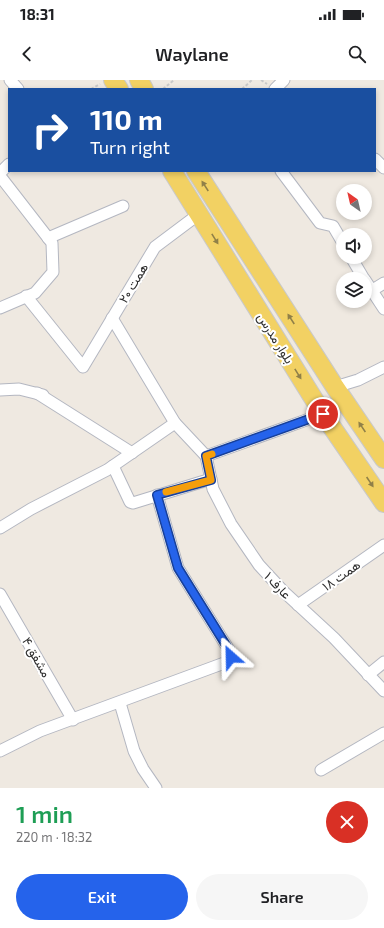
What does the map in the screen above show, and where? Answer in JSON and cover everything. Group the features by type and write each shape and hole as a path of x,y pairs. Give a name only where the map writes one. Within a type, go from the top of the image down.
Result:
{"main road":[{"name":"بلوار مدرس","path":"173,172 323,414 384,503"},
{"name":"بلوار مدرس","path":"197,172 335,387 384,459"}],"street":[{"path":"10,80 17,88"},
{"path":"276,88 284,80"},
{"path":"376,160 384,168"},
{"path":"0,308 35,293 53,272 52,243 0,175 8,165"},
{"path":"282,172 320,223 333,226 336,231"},
{"path":"48,238 123,206"},
{"name":"همت ۲۰","path":"26,296 83,367 155,247 199,214"},
{"path":"372,290 384,283"},
{"path":"372,292 384,309"},
{"path":"112,318 176,423 206,456 323,414"},
{"path":"335,387 358,380 384,367"},
{"path":"0,390 19,390 37,393 60,402"},
{"path":"37,393 132,453"},
{"path":"0,528 31,509 113,466 176,423"},
{"name":"عارف ۱","path":"206,456 213,489 231,524 259,565 298,605 334,638 384,691"},
{"path":"113,466 130,502 138,503 157,495 211,480"},
{"path":"0,751 40,731 120,703 227,662 231,657 229,650 178,568 157,495"},
{"name":"همت ۱۸","path":"298,605 384,545"},
{"name":"مشفق ۴","path":"0,594 73,720"},
{"path":"368,675 384,662"},
{"path":"120,703 134,751 143,770 156,788"},
{"path":"321,770 384,733"}],"path":[{"path":"164,88 174,80"},
{"path":"243,88 252,80"}],"slow traffic":[{"path":"166,492 211,480 206,456 212,454"}],"route":[{"path":"231,657 229,650 178,568 157,495 211,480 206,456 323,414"}]}
